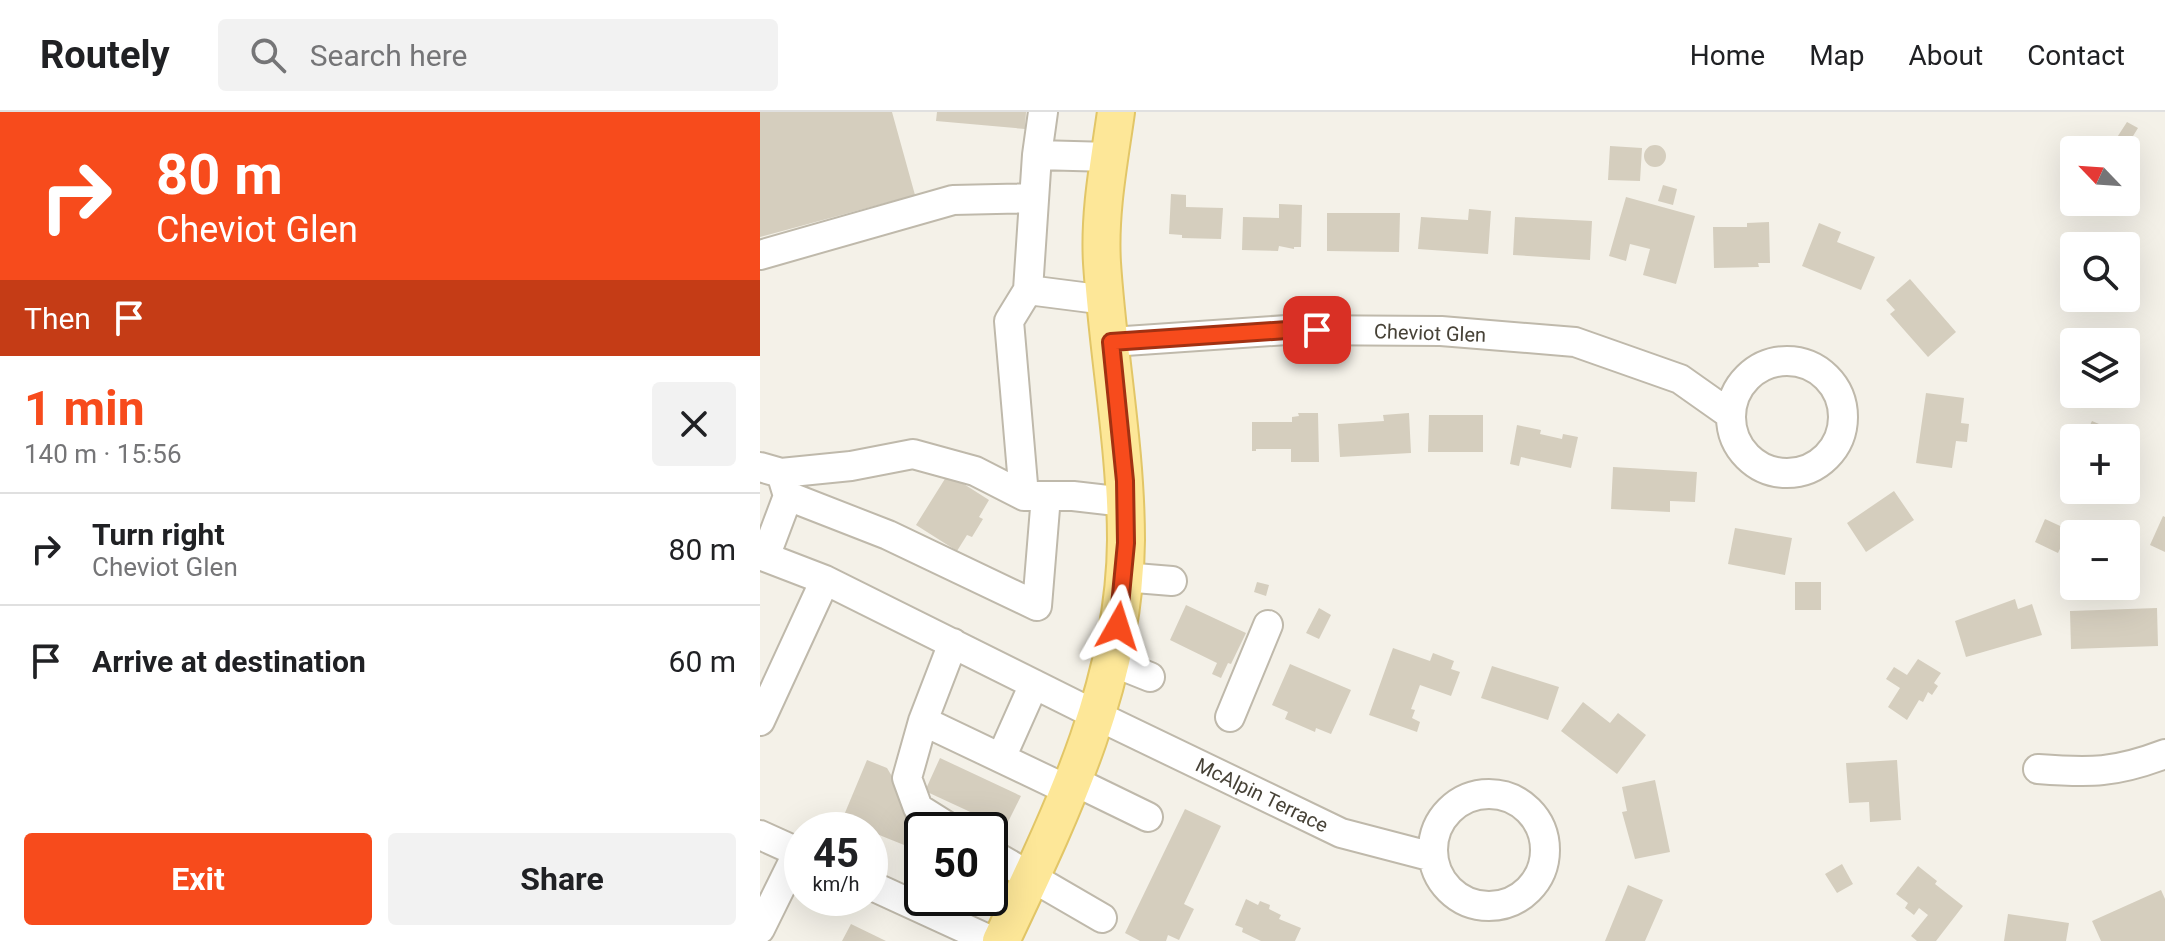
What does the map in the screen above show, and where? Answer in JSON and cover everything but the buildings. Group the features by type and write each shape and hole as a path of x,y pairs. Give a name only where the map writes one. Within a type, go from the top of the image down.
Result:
{"main road":[{"path":"1001,941 1073,782 1098,716 1118,626 1126,543 1124,459 1102,261 1104,196 1116,112"}],"street":[{"path":"776,479 1037,606 1035,496 1009,321 1028,290 1043,112"},
{"path":"1037,155 1110,157"},
{"path":"760,255 953,200 1034,198"},
{"path":"1028,290 1106,300"},
{"name":"Cheviot Glen","path":"1111,342 1287,330 1441,331 1575,342 1680,379 1731,415"},
{"path":"776,479 913,454 975,471 1035,496 1125,502"},
{"path":"763,556 776,479"},
{"name":"McAlpin Terrace","path":"763,556 854,593 1098,716 1341,833 1433,857"},
{"path":"1123,577 1172,581"},
{"path":"760,721 825,580"},
{"path":"1230,717 1268,625"},
{"path":"924,812 918,808 907,778 923,721 953,643"},
{"path":"1110,661 1150,677"},
{"path":"1001,758 1034,684"},
{"path":"923,721 1001,758 1073,782 1148,817"},
{"path":"2038,769 2091,773 2134,766 2165,754"},
{"path":"1482,794 1511,798 1524,805 1542,829 1545,843 1541,872 1534,885 1523,896 1496,907 1481,907 1454,895 1444,885 1433,857 1437,828 1444,815 1467,797 1482,794"},
{"path":"760,835 784,846"},
{"path":"1008,864 1102,918"},
{"path":"760,929 784,883"},
{"path":"888,893 992,941"}],"route":[{"path":"1118,626 1126,543 1125,481 1111,342 1317,330"}]}
